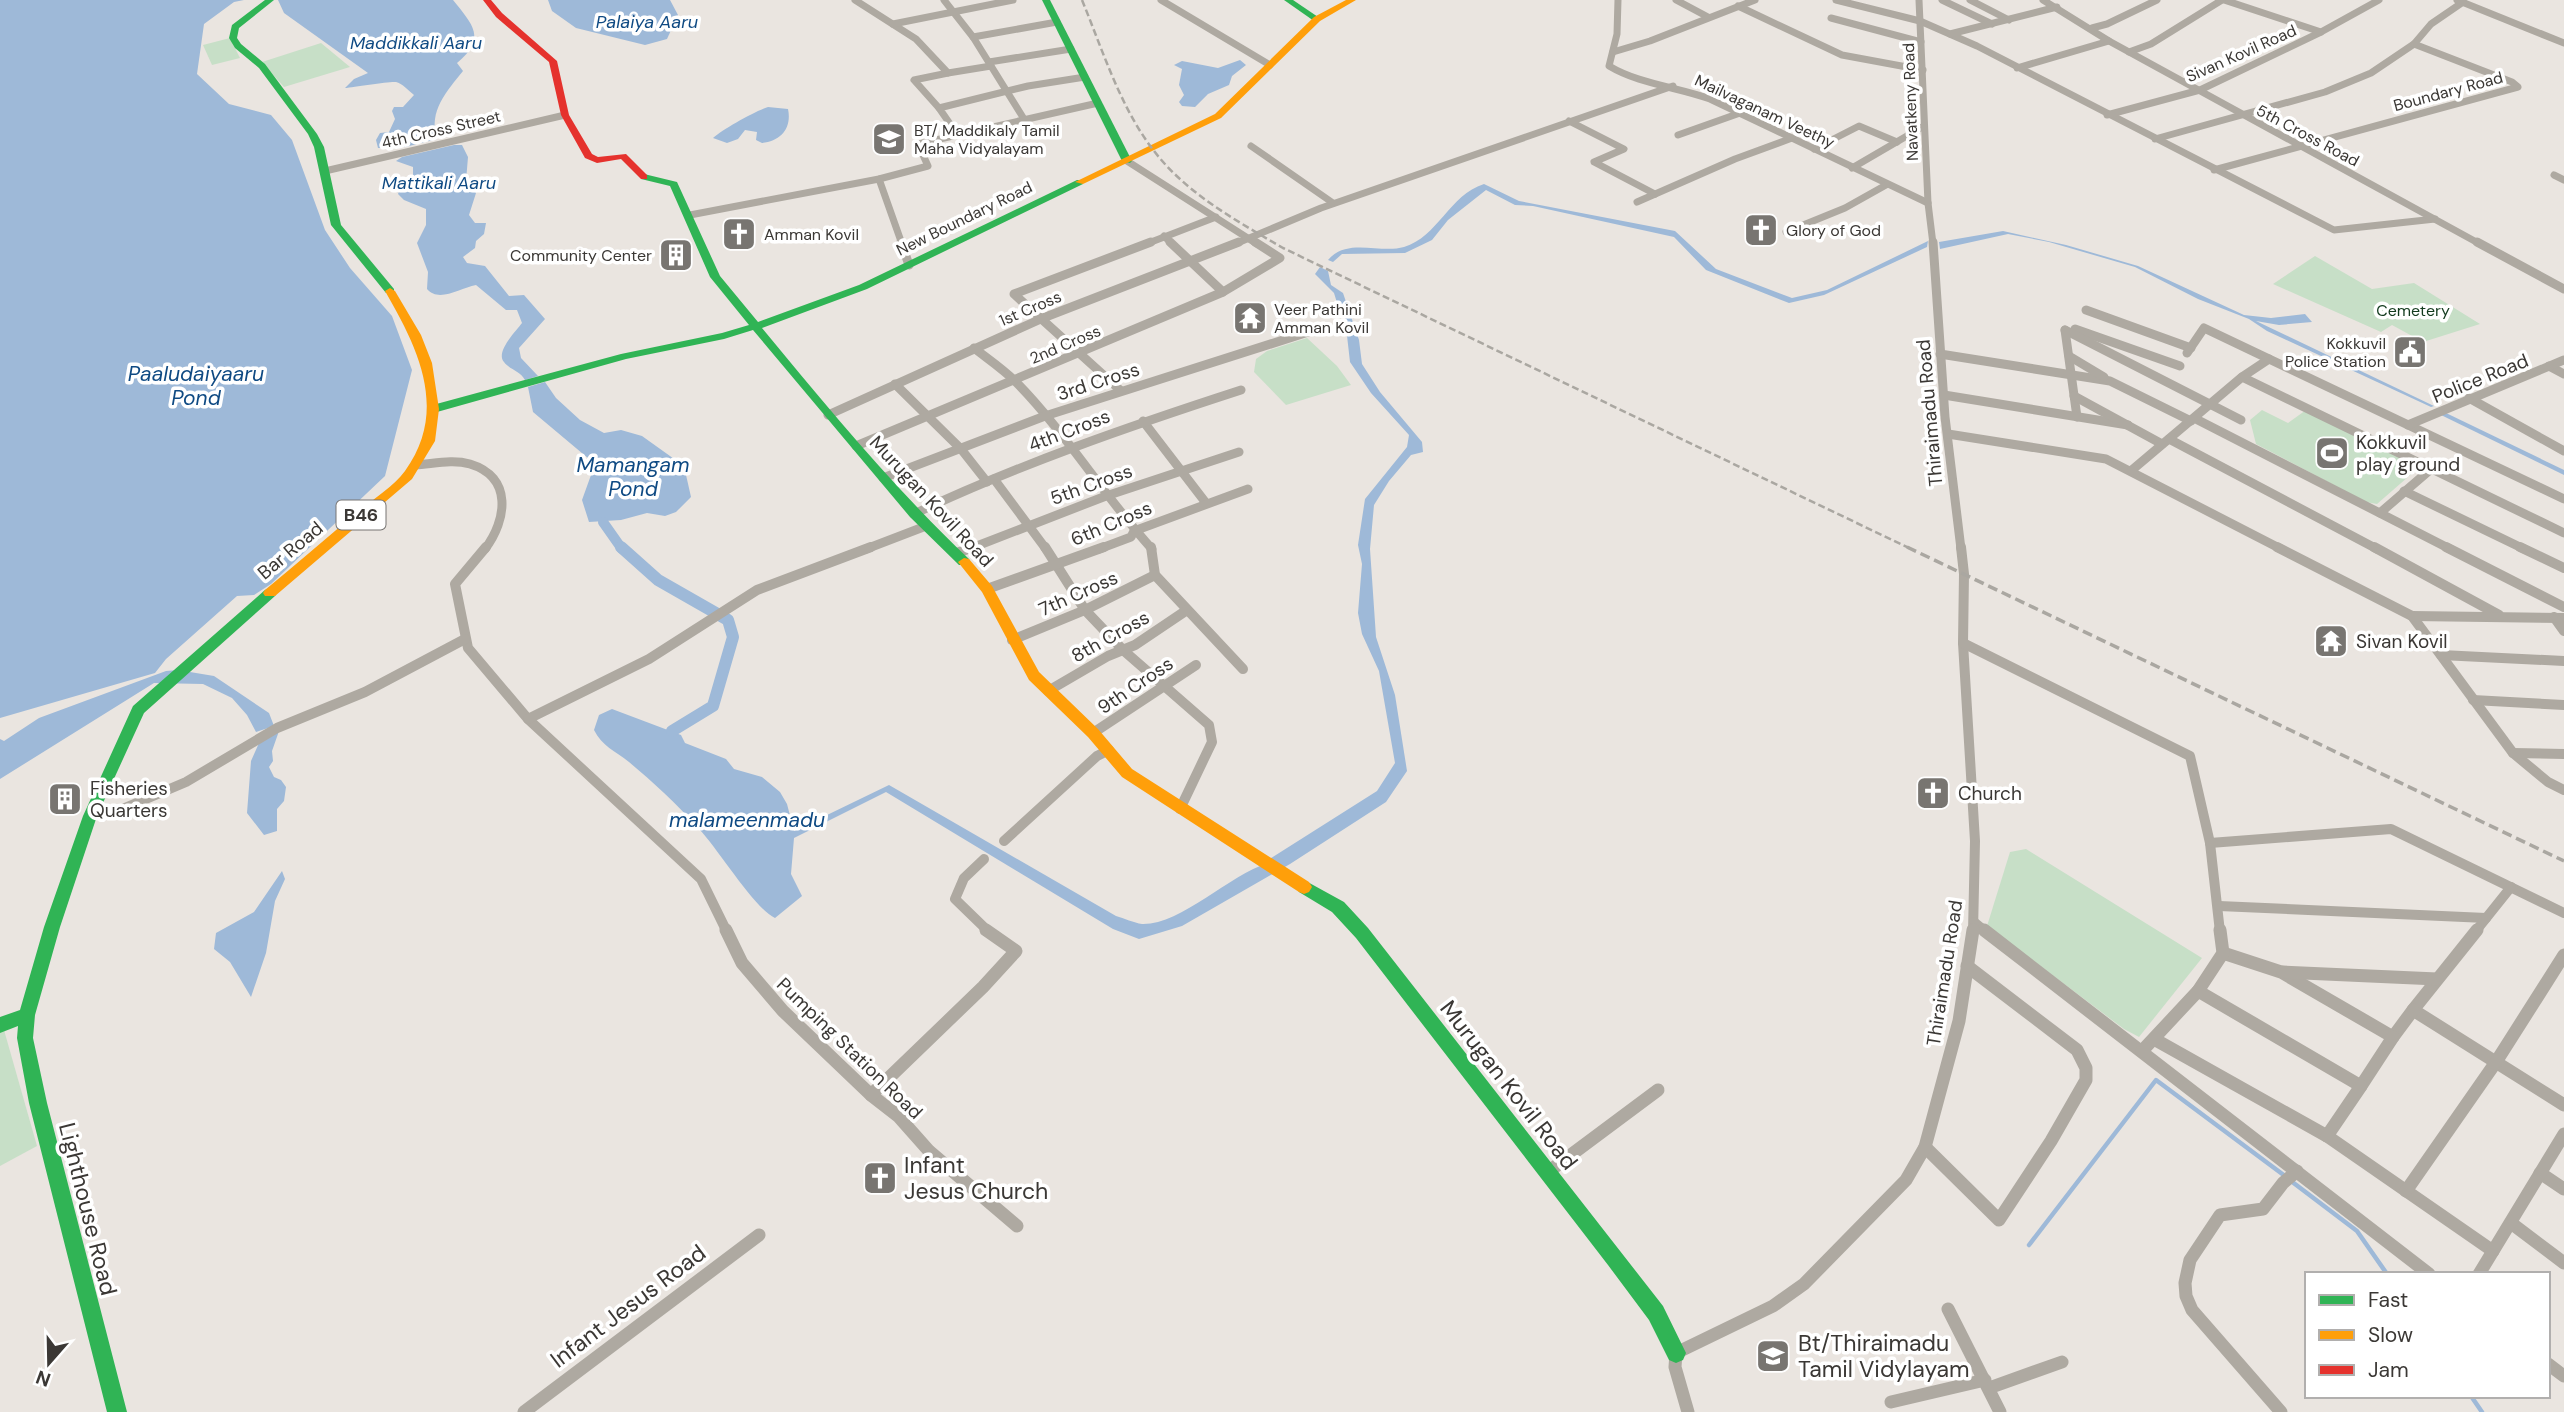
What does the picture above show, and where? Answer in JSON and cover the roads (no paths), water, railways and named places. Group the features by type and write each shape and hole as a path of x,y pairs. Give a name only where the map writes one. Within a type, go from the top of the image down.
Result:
{"street":[{"name":"Bar Road","path":"27,1015 52,927 90,816 138,710 231,625 408,476 429,441 433,409 426,363 416,335 399,303 336,225 319,147 312,134 262,66 238,47 233,38 235,27 270,0"},
{"path":"487,0 499,15 553,61 565,115"},
{"path":"858,2 875,0"},
{"path":"944,0 973,37 1024,119"},
{"path":"893,24 1013,0"},
{"path":"1046,0 1127,161 1248,237"},
{"path":"1161,0 1270,65"},
{"path":"1288,0 1317,19"},
{"name":"New Boundary Road","path":"433,409 545,377 756,326 863,287 1020,209 1218,116 1317,19 1352,0"},
{"path":"1618,0 1617,34 1613,52 1650,41 1746,2 1842,55 1923,70"},
{"path":"1908,0 1919,1"},
{"path":"1942,0 1992,24"},
{"path":"1970,0 2010,20"},
{"name":"5th Cross Road","path":"2043,0 2109,41 2200,89 2240,114 2564,289"},
{"path":"2092,28 2107,24 2157,0"},
{"path":"2129,52 2151,44 2223,0 2321,32"},
{"name":"Sivan Kovil Road","path":"2107,115 2200,89 2321,32 2379,0"},
{"path":"1839,1 1920,21 1950,34 2334,230 2435,219"},
{"name":"Navatkeny Road","path":"1919,1 1928,203"},
{"path":"2155,139 2300,99 2358,79 2384,66 2414,44 2431,24 2460,1 2564,43"},
{"path":"858,2 916,39 948,73"},
{"path":"1680,2 1708,17"},
{"path":"1950,34 2057,7"},
{"path":"1831,18 1921,41"},
{"path":"973,37 1056,22"},
{"path":"2017,68 2109,41"},
{"name":"Boundary Road","path":"2214,170 2518,87 2414,44"},
{"path":"957,134 914,79 1071,50"},
{"name":"Mailvaganam Veethy","path":"1613,52 1609,66 1614,69 1647,81 1673,86 1740,113 1886,186 1928,203"},
{"path":"939,108 1085,77"},
{"name":"1st Cross","path":"828,415 1043,318 1105,292 1190,262 1333,203 1673,86"},
{"path":"690,215 929,166 918,144 1098,103"},
{"path":"1678,135 1740,113"},
{"name":"4th Cross Street","path":"325,171 565,115"},
{"name":"Murugan Kovil Road","path":"565,115 588,156 597,160 622,156 644,177 674,184 715,276 772,350 800,379 914,514 957,553 987,589 1012,640 1034,676 1093,733 1127,772 1278,872 1338,907 1656,1313 1676,1353"},
{"path":"1569,121 1624,149 1594,162 1655,194"},
{"path":"1814,149 1859,126 1897,142"},
{"path":"1852,167 1924,126"},
{"path":"1637,202 1792,138"},
{"path":"1251,146 1333,203"},
{"path":"2554,175 2564,180"},
{"path":"879,178 909,265"},
{"path":"1786,232 1845,208 1886,186"},
{"name":"Thiraimadu Road","path":"1676,1353 1773,1306 1804,1284 1906,1180 1925,1147 1959,1021 1974,922 1975,841 1963,643 1964,574 1940,354 1928,203"},
{"name":"1st Cross","path":"1043,318 1014,294 1216,217"},
{"path":"1164,236 1223,292"},
{"name":"2nd Cross","path":"856,446 1223,292 1280,258 1248,237"},
{"path":"2086,310 2189,351 2204,328 2564,499"},
{"path":"1043,318 1119,390"},
{"name":"3rd Cross","path":"883,478 1119,390 1327,326"},
{"path":"2065,330 2077,329 2180,366"},
{"path":"2065,330 2077,417"},
{"path":"2065,330 2241,420"},
{"path":"974,348 1015,381 1071,446 1106,496 1134,531 1152,548 1156,575 1243,668"},
{"path":"1940,354 2110,381"},
{"path":"2069,356 2110,381 2564,607"},
{"path":"2132,470 2242,377 2269,359"},
{"name":"Police Road","path":"2408,425 2564,360"},
{"path":"2549,366 2564,374"},
{"path":"2242,377 2564,533"},
{"path":"895,384 930,416 991,480 1058,563 1085,610 1123,650 1209,725 1212,742 1180,809"},
{"name":"4th Cross","path":"914,514 1071,446 1241,390"},
{"path":"1944,395 2128,425"},
{"path":"2074,396 2481,603 2499,615"},
{"path":"2469,398 2564,451"},
{"path":"1143,421 1206,503"},
{"path":"1948,434 2106,459 2412,616 2513,753 2548,782 2564,790"},
{"name":"5th Cross","path":"957,553 1106,496 1239,452"},
{"name":"Pumping Station Road","path":"415,465 469,464 494,477 503,498 503,518 496,534 454,584 468,648 528,719 701,878 742,963 783,1011 871,1095 898,1116 929,1152 1017,1226"},
{"path":"2379,513 2431,469"},
{"name":"6th Cross","path":"987,589 1131,537 1134,531 1248,488"},
{"path":"2404,491 2564,568"},
{"path":"528,719 649,659 757,590 926,526"},
{"name":"7th Cross","path":"1012,640 1085,610 1156,575"},
{"name":"8th Cross","path":"1048,691 1108,656 1135,645 1187,610"},
{"path":"2412,616 2559,617 2564,631"},
{"path":"90,816 120,810 186,782 277,728 365,692 465,639"},
{"path":"1963,643 2190,756 2210,843 2224,953 2198,991 2142,1051"},
{"path":"2441,655 2564,661"},
{"name":"9th Cross","path":"1093,733 1196,665"},
{"path":"2473,700 2564,705"},
{"path":"1004,841 1108,750"},
{"path":"2513,753 2564,754"},
{"path":"2210,843 2391,829 2564,913"},
{"path":"871,1095 983,987 1016,951 982,928 955,899 964,878 984,859"},
{"path":"2327,1136 2413,1010 2511,887"},
{"path":"2219,906 2486,918"},
{"path":"1974,922 2142,1051 2290,1177 2426,1272"},
{"path":"2224,953 2281,972 2393,1038"},
{"path":"2406,1191 2496,1062 2564,955"},
{"path":"1925,1147 1999,1220 2051,1142 2086,1080 2086,1068 2077,1050 1967,966"},
{"path":"2281,972 2437,979"},
{"path":"2198,991 2361,1086"},
{"path":"2413,1010 2564,1105"},
{"path":"0,1025 27,1015"},
{"name":"Lighthouse Road","path":"27,1015 25,1038 38,1103 117,1412"},
{"path":"2154,1039 2327,1136 2493,1251"},
{"path":"1548,1172 1658,1090"},
{"path":"2480,1272 2564,1134"},
{"path":"2540,1173 2564,1189"},
{"path":"2281,1412 2192,1310 2183,1293 2183,1273 2220,1215 2263,1209 2290,1177"},
{"path":"2511,1223 2564,1263"},
{"name":"Infant Jesus Road","path":"524,1412 759,1235"},
{"path":"1948,1309 2000,1412"},
{"path":"1676,1353 1675,1367 1688,1412"},
{"path":"1891,1402 1987,1384 2062,1362"}],"water":[{"name":"Paaludaiyaaru Pond","path":"0,0 244,0 234,2 204,24 197,74 229,104 271,115 292,140 325,230 350,268 392,316 412,370 385,476 271,584 254,595 237,596 166,659 155,673 0,718"},
{"name":"Maddikkali Aaru","path":"278,0 453,0 471,24 474,39 472,46 457,63 463,71 445,94 437,110 437,139 405,147 378,148 376,140 380,133 389,132 395,119 392,111 394,107 403,107 414,95 396,82 345,88 354,79 368,73 284,13"},
{"name":"Palaiya Aaru","path":"548,0 670,0 678,15 667,39 645,45 576,28 552,11"},
{"path":"1240,60 1246,65 1232,76 1229,85 1208,94 1195,107 1182,106 1179,102 1184,95 1179,85 1182,69 1174,65 1182,61 1218,68"},
{"path":"768,107 788,109 787,128 775,140 762,143 756,140 757,132 745,130 738,139 727,143 713,138 739,121"},
{"name":"Mattikali Aaru","path":"462,145 468,157 466,181 476,193 469,215 475,223 486,223 484,234 476,241 475,248 463,257 467,263 485,266 509,296 524,295 545,319 519,348 521,358 538,376 525,380 506,365 502,358 507,342 522,323 517,310 506,310 476,285 444,295 437,295 427,289 428,272 417,243 426,225 426,209 404,200 398,194 401,186 413,175 413,167 396,161 402,157"},
{"path":"1484,184 1519,201 1675,231 1716,269 1792,298 1827,290 1928,241 1927,247 1824,295 1789,303 1706,270 1674,237 1533,206 1515,205 1486,190 1448,220 1432,240 1405,253 1342,254 1333,262 1328,260 1345,249 1395,249 1416,242 1462,197"},
{"path":"2003,231 2066,245 2138,266 2244,315 2271,318 2305,314 2312,322 2279,325 2256,321 2434,406 2431,407 2267,331 2249,319 2198,299 2135,267 2049,242 2008,234 1940,249 1939,242"},
{"name":"malameenmadu","path":"1320,267 1328,271 1331,285 1343,293 1359,340 1362,364 1380,392 1422,442 1423,452 1411,455 1389,481 1374,505 1370,549 1376,637 1395,695 1407,771 1386,802 1290,864 1182,926 1139,939 1113,929 886,792 794,838 791,874 802,896 775,918 757,903 683,811 597,736 594,730 599,715 612,709 681,735 685,743 726,759 734,769 762,777 780,792 787,804 794,831 889,785 1116,916 1142,924 1173,917 1237,878 1268,863 1268,860 1377,791 1395,763 1379,671 1362,634 1358,613 1362,564 1358,545 1365,499 1407,447 1409,435 1371,393 1350,362 1345,318 1334,293 1315,274"},
{"name":"Mamangam Pond","path":"545,382 556,398 580,420 604,433 621,430 642,436 684,466 691,497 676,512 665,516 647,513 621,520 589,522 582,500 595,464 533,412 528,387"},
{"path":"2446,413 2564,470 2564,475 2441,415"},
{"path":"178,670 214,676 269,713 274,726 256,732 247,715 232,698 203,684 154,683 0,779 0,739 4,741 39,718 166,671"},
{"path":"279,731 272,751 273,761 269,767 274,777 281,780 286,787 284,801 277,809 277,831 264,835 247,813 251,761 259,743"},
{"path":"282,871 285,879 275,901 266,953 251,997 230,962 214,949 216,933 254,912"}],"waterway":[{"path":"603,522 622,549"},
{"path":"621,547 658,580 728,620 733,637 713,706 672,731"},
{"path":"2029,1245 2156,1080 2285,1176"},
{"path":"2291,1181 2357,1231 2386,1272"},
{"path":"2472,1398 2482,1412"}],"railway":[{"path":"1082,0 1113,78 1142,134 1167,166 1214,206 1283,248 1911,549"},
{"path":"1907,547 2564,861"}],"place":[{"name":"BT/ Maddikaly Tamil Maha Vidyalayam","path":"889,139"},
{"name":"Glory of God","path":"1761,230"},
{"name":"Amman Kovil","path":"739,234"},
{"name":"Community Center","path":"676,255"},
{"name":"Veer Pathini Amman Kovil","path":"1250,318"},
{"name":"Kokkuvil Police Station","path":"2410,352"},
{"name":"Kokkuvil play ground","path":"2332,453"},
{"name":"Sivan Kovil","path":"2331,641"},
{"name":"Church","path":"1933,793"},
{"name":"Fisheries Quarters","path":"65,799"},
{"name":"Infant Jesus Church","path":"880,1178"},
{"name":"Bt/Thiraimadu Tamil Vidylayam","path":"1773,1356"}],"park label":[{"name":"Cemetery","path":"2413,310"}]}
